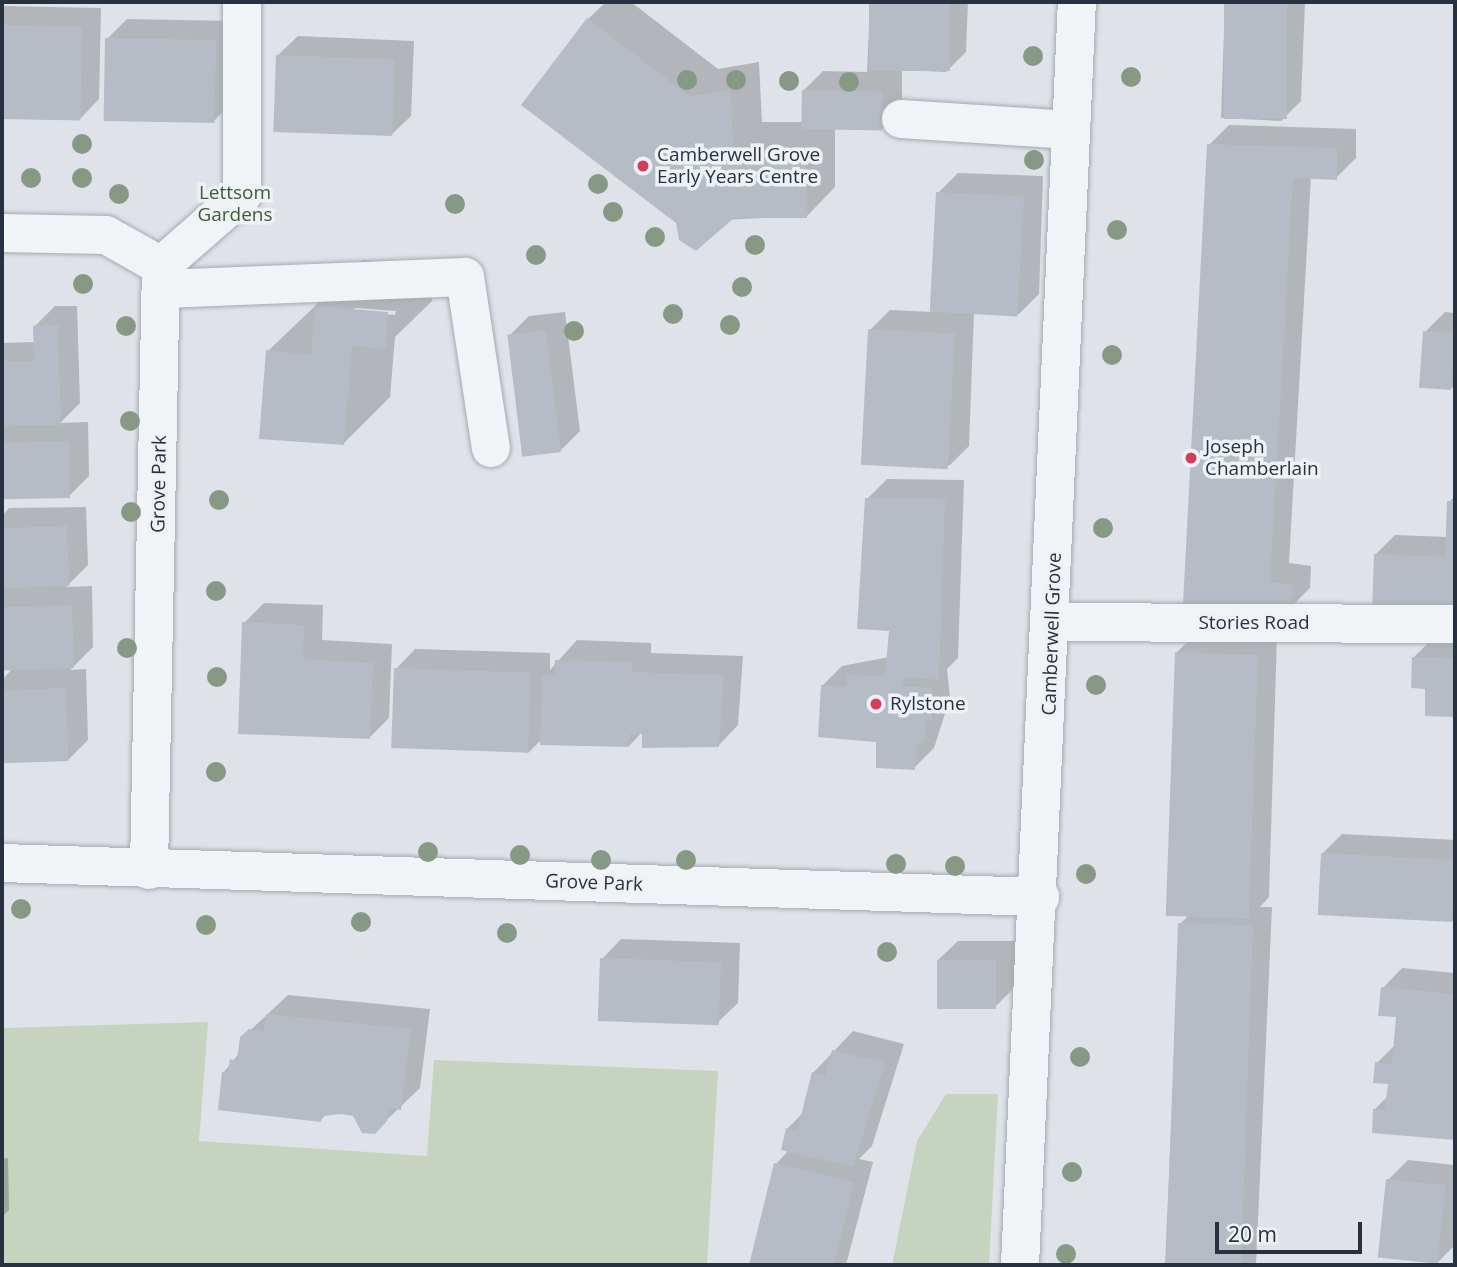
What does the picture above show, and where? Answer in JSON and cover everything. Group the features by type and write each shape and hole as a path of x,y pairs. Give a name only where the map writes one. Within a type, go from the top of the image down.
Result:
{"street":[{"path":"162,278 242,195 242,2"},
{"name":"Camberwell Grove","path":"1020,1265 1024,1072 1040,897 1077,2"},
{"path":"901,119 1070,130"},
{"path":"2,233 106,235 162,278 465,278 491,448"},
{"name":"Grove Park","path":"149,870 162,278"},
{"name":"Stories Road","path":"1053,622 1455,624"},
{"name":"Grove Park","path":"2,863 149,870 1040,897"}],"green space":[{"path":"208,1022 199,1141 427,1156 434,1060 718,1071 707,1265 2,1265 2,1028"},
{"path":"946,1094 998,1094 989,1265 892,1265 917,1141"}],"building":[{"path":"869,2 950,2 950,71 869,71"},
{"path":"1224,2 1287,2 1287,119 1224,119"},
{"path":"587,18 689,96 731,90 733,150 806,149 807,218 734,218 696,251 679,240 676,223 521,105"},
{"path":"2,25 82,26 80,120 2,119"},
{"path":"105,38 216,40 215,123 104,121"},
{"path":"276,55 395,59 392,136 273,132"},
{"path":"802,90 883,91 882,130 801,129"},
{"path":"1207,144 1337,148 1337,180 1293,178 1270,582 1292,585 1291,610 1183,604"},
{"path":"936,192 1024,197 1018,316 930,312"},
{"path":"315,306 388,312 386,349 352,346 344,445 259,439 266,350 311,355"},
{"path":"58,325 61,425 2,426 2,361 34,361 33,326"},
{"path":"868,329 955,334 948,469 861,465"},
{"path":"546,330 561,452 522,457 507,335"},
{"path":"1423,331 1455,333 1451,390 1419,388"},
{"path":"69,441 70,498 3,499 2,442"},
{"path":"865,498 945,499 939,680 903,677 902,686 932,688 931,720 926,720 924,743 916,743 915,770 876,768 876,742 818,737 821,685 847,687 847,675 885,676 889,631 857,629"},
{"path":"1447,501 1455,501 1455,615 1372,612 1374,554 1445,557"},
{"path":"67,526 69,586 4,588 2,528"},
{"path":"72,605 74,668 4,670 2,607"},
{"path":"242,622 304,625 303,659 373,663 370,739 238,734"},
{"path":"1175,652 1258,655 1249,919 1166,916"},
{"path":"1412,657 1455,658 1455,717 1425,716 1425,689 1411,688"},
{"path":"555,660 632,662 632,672 724,675 719,747 642,748 642,734 630,734 629,747 540,745 542,675 554,675"},
{"path":"394,668 531,673 528,753 391,748"},
{"path":"66,688 69,761 5,763 2,690"},
{"path":"1321,853 1455,860 1452,922 1318,915"},
{"path":"1178,923 1253,926 1241,1265 1166,1265"},
{"path":"600,958 721,962 719,1025 598,1021"},
{"path":"937,960 996,960 996,1009 937,1009"},
{"path":"1381,987 1455,994 1455,1140 1372,1133 1373,1109 1385,1110 1388,1084 1373,1083 1375,1062 1392,1064 1396,1017 1378,1016"},
{"path":"266,1014 411,1029 401,1110 389,1108 387,1121 375,1134 362,1133 353,1116 342,1114 322,1116 321,1122 218,1110 222,1072 228,1072 230,1059 237,1061 240,1037 249,1029 264,1031"},
{"path":"832,1050 885,1063 853,1167 781,1150 786,1128 797,1131 812,1072 825,1076"},
{"path":"774,1163 854,1182 834,1265 749,1265"},
{"path":"1386,1179 1446,1185 1437,1264 1378,1258"}],"place":[{"name":"Camberwell Grove Early Years Centre","path":"643,166"},
{"name":"Joseph Chamberlain","path":"1191,458"},
{"name":"Rylstone","path":"876,704"}],"park label":[{"name":"Lettsom Gardens","path":"235,204"}]}
